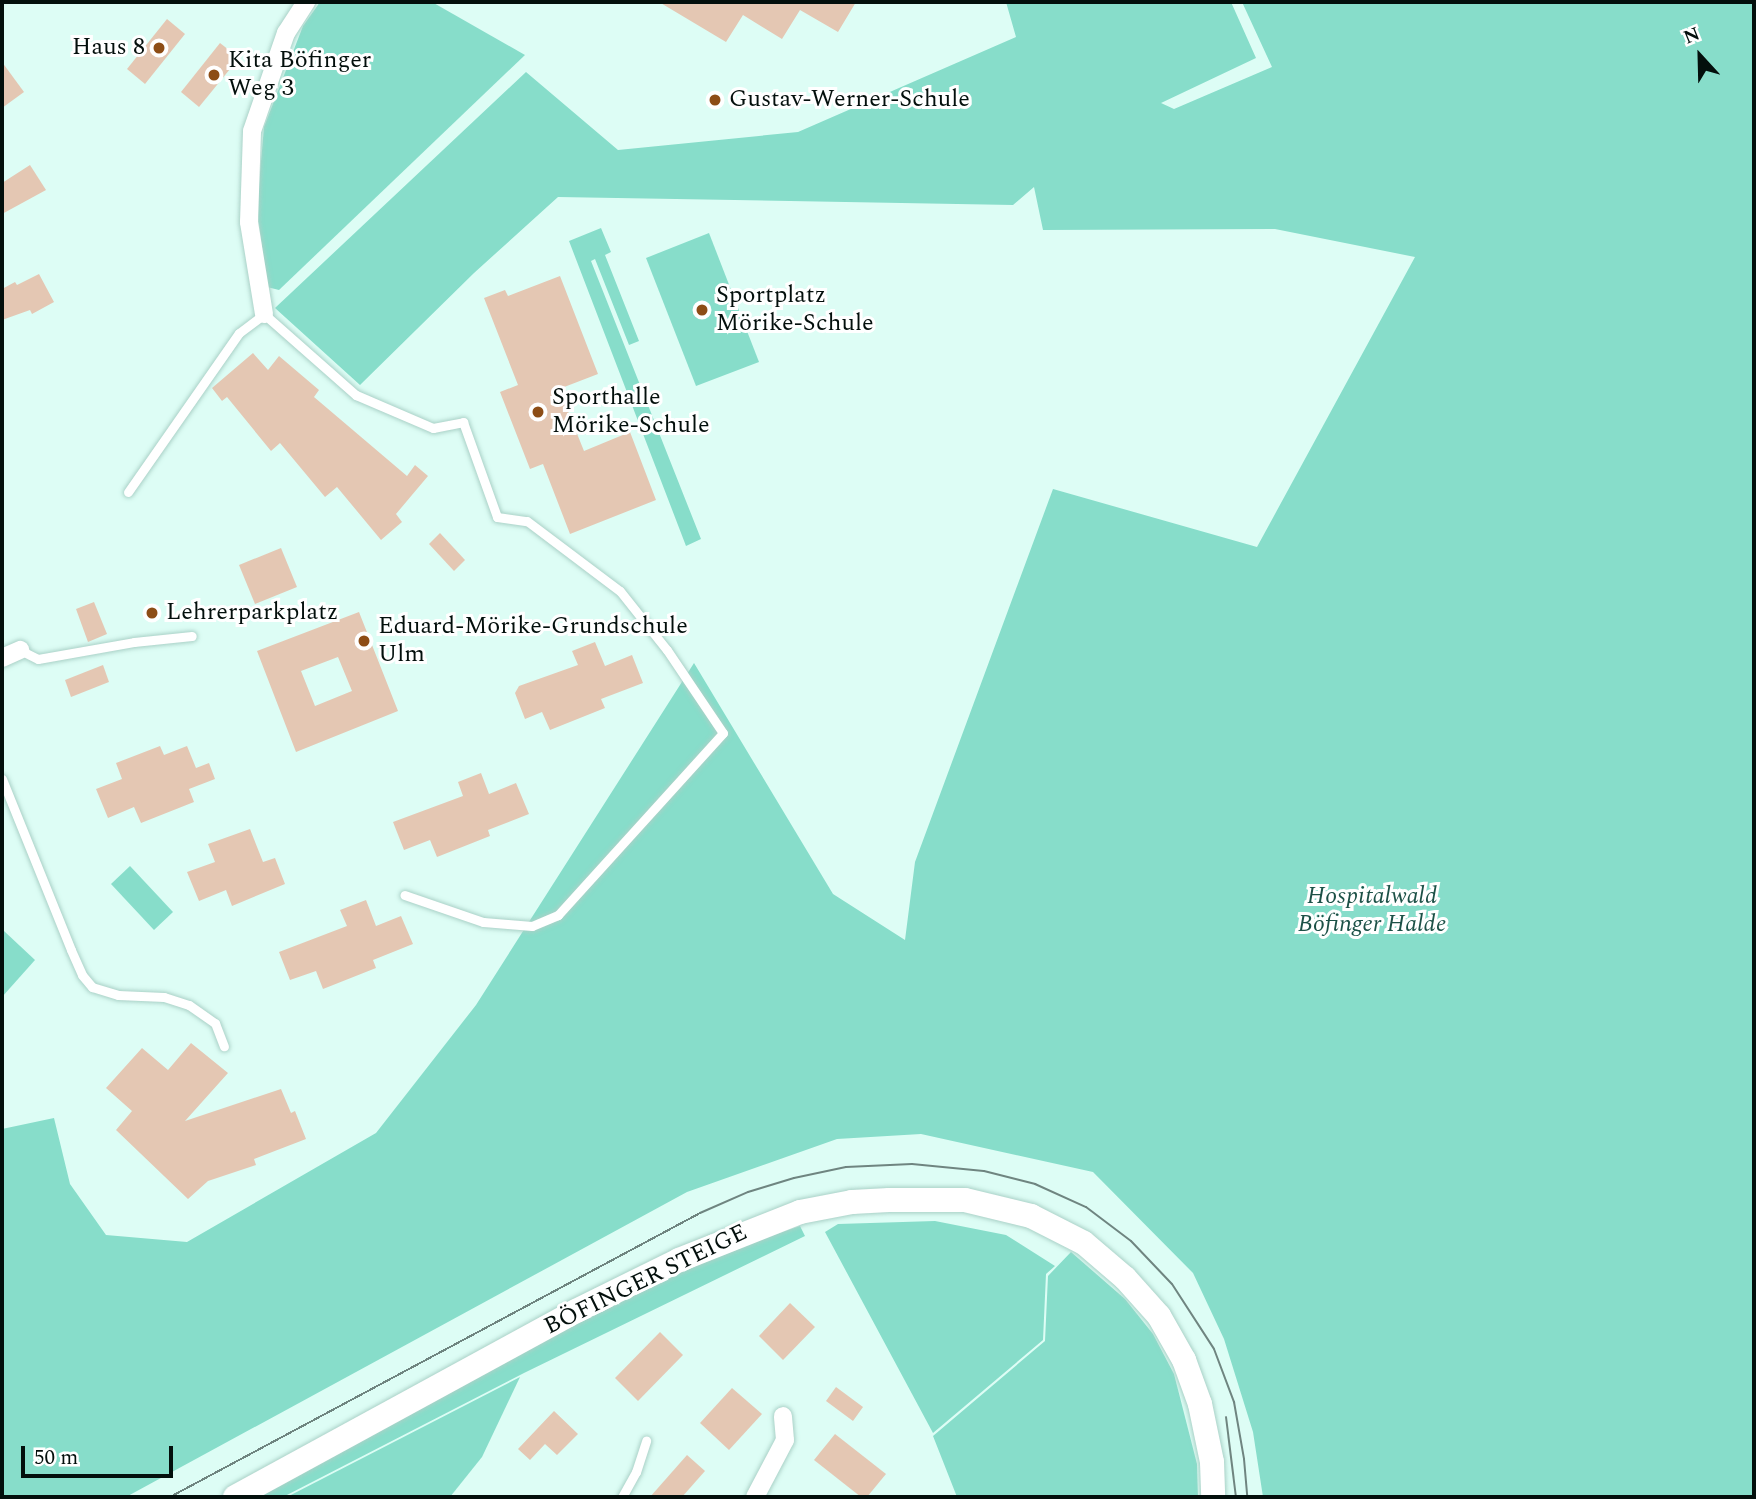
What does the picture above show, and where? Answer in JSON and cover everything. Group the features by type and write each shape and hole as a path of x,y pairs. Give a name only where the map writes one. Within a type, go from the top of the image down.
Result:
{"street":[{"path":"264,314 249,222 252,131 286,33 306,2"},
{"path":"2,658 20,650"},
{"name":"BÖFINGER STEIGE","path":"235,1497 576,1311 679,1259 800,1212 852,1202 965,1200 1031,1216 1084,1243 1125,1278 1159,1316 1184,1360 1199,1405 1212,1462 1213,1497"},
{"path":"755,1497 785,1440 783,1416"}],"lane":[{"path":"128,492 239,332 264,314 356,396 433,428 463,422 497,517 527,521 620,591 667,650 723,733 558,915 532,926 482,922 404,895"},
{"path":"20,650 38,659 134,642 192,636"},
{"path":"2,779 71,950 87,981 92,987 118,995 164,998 189,1005 215,1023 224,1046"},
{"path":"622,1497 636,1472 646,1441"}],"green space":[{"path":"320,2 432,2 525,55 279,290 267,287 257,208 264,127 303,26"},
{"name":"Hospitalwald Böfinger Halde","path":"1006,2 1231,2 1256,58 1161,103 1174,109 1272,67 1242,2 1754,2 1753,1497 1263,1497 1253,1432 1224,1339 1193,1273 1093,1172 921,1134 837,1139 687,1192 126,1497 2,1497 2,1129 54,1118 70,1184 106,1235 187,1242 376,1133 476,1005 694,663 833,894 905,940 915,862 1053,489 1257,547 1415,257 1275,229 1043,230 1034,187 1013,205 558,197 474,273 360,385 275,308 526,72 618,150 798,132 1016,37"},
{"path":"601,228 611,252 605,255 639,341 629,345 595,259 591,261 701,539 686,546 569,241"},
{"name":"Sportplatz Mörike-Schule","path":"709,233 759,362 696,386 646,258"},
{"path":"130,866 173,912 154,930 111,884"},
{"path":"4,931 35,960 2,997 2,933"},
{"path":"935,1221 1006,1235 1055,1266 1046,1274 1043,1340 933,1433 825,1232 838,1224"},
{"path":"800,1226 805,1236 524,1373 283,1497 257,1497 533,1346 653,1285 724,1252"},
{"path":"1071,1252 1125,1299 1153,1334 1174,1374 1197,1464 1198,1497 957,1497 933,1436 1045,1341 1048,1276"},
{"path":"520,1377 482,1457 450,1497 287,1497"}],"building":[{"path":"659,2 856,2 838,32 800,10 782,39 743,15 726,42"},
{"name":"Haus 8","path":"167,19 185,34 145,84 127,69"},
{"path":"220,43 239,58 199,107 181,92"},
{"path":"2,62 24,92 2,108"},
{"path":"30,165 46,190 2,214 2,183"},
{"path":"39,274 54,302 32,314 30,310 2,320 2,289"},
{"name":"Sporthalle Mörike-Schule","path":"560,276 598,374 559,389 584,451 630,432 656,500 570,534 543,464 530,469 500,392 518,385 484,298 505,290 508,296"},
{"path":"253,353 268,370 279,356 319,390 314,397 407,476 415,465 428,476 396,514 402,522 381,540 337,487 325,497 280,443 271,451 227,397 222,401 212,388"},
{"path":"440,533 465,560 454,571 429,544"},
{"path":"281,548 297,587 255,604 239,565"},
{"path":"94,602 107,634 88,642 76,609"},
{"path":"359,612 398,711 296,752 257,651","holes":["338,657 352,691 315,706 301,671"]},
{"path":"595,642 605,666 632,655 643,683 601,699 605,708 550,730 542,712 525,719 515,693 519,686 578,665 572,651"},
{"path":"103,665 109,682 71,697 65,680"},
{"path":"160,746 164,755 187,746 196,768 209,763 215,779 189,789 194,802 141,823 134,807 108,818 96,789 122,779 116,763"},
{"path":"481,773 489,794 516,783 529,814 488,830 490,836 437,857 430,840 404,850 393,822 463,796 458,782"},
{"path":"250,829 263,862 275,858 285,884 232,906 226,890 199,901 187,872 215,862 208,844"},
{"path":"366,900 376,926 401,916 413,944 373,960 376,968 323,989 316,971 290,980 279,952 347,926 340,910"},
{"path":"191,1043 228,1073 185,1121 281,1089 291,1113 295,1111 306,1139 254,1159 256,1165 208,1181 188,1199 116,1130 132,1111 106,1088 142,1048 168,1070"},
{"path":"790,1303 815,1327 783,1360 759,1336"},
{"path":"660,1332 683,1355 638,1401 615,1378"},
{"path":"836,1387 863,1407 853,1421 826,1401"},
{"path":"732,1388 762,1414 729,1450 700,1423"},
{"path":"554,1411 578,1434 557,1455 545,1444 530,1460 518,1449"},
{"path":"835,1434 886,1474 867,1497 861,1497 814,1460"},
{"path":"687,1455 705,1471 682,1497 650,1497"}],"tram line":[{"path":"170,1497 700,1213 748,1192 794,1178 846,1167 912,1164 984,1171 1035,1184 1086,1207 1131,1241 1172,1284 1214,1349 1234,1402 1244,1459 1247,1497"},
{"path":"1226,1417 1236,1497"}],"place":[{"name":"Haus 8","path":"159,48"},
{"name":"Kita Böfinger Weg 3","path":"214,75"},
{"name":"Gustav-Werner-Schule","path":"715,100"},
{"name":"Sportplatz Mörike-Schule","path":"702,310"},
{"name":"Sporthalle Mörike-Schule","path":"538,412"},
{"name":"Lehrerparkplatz","path":"152,613"},
{"name":"Eduard-Mörike-Grundschule Ulm","path":"364,641"}]}
